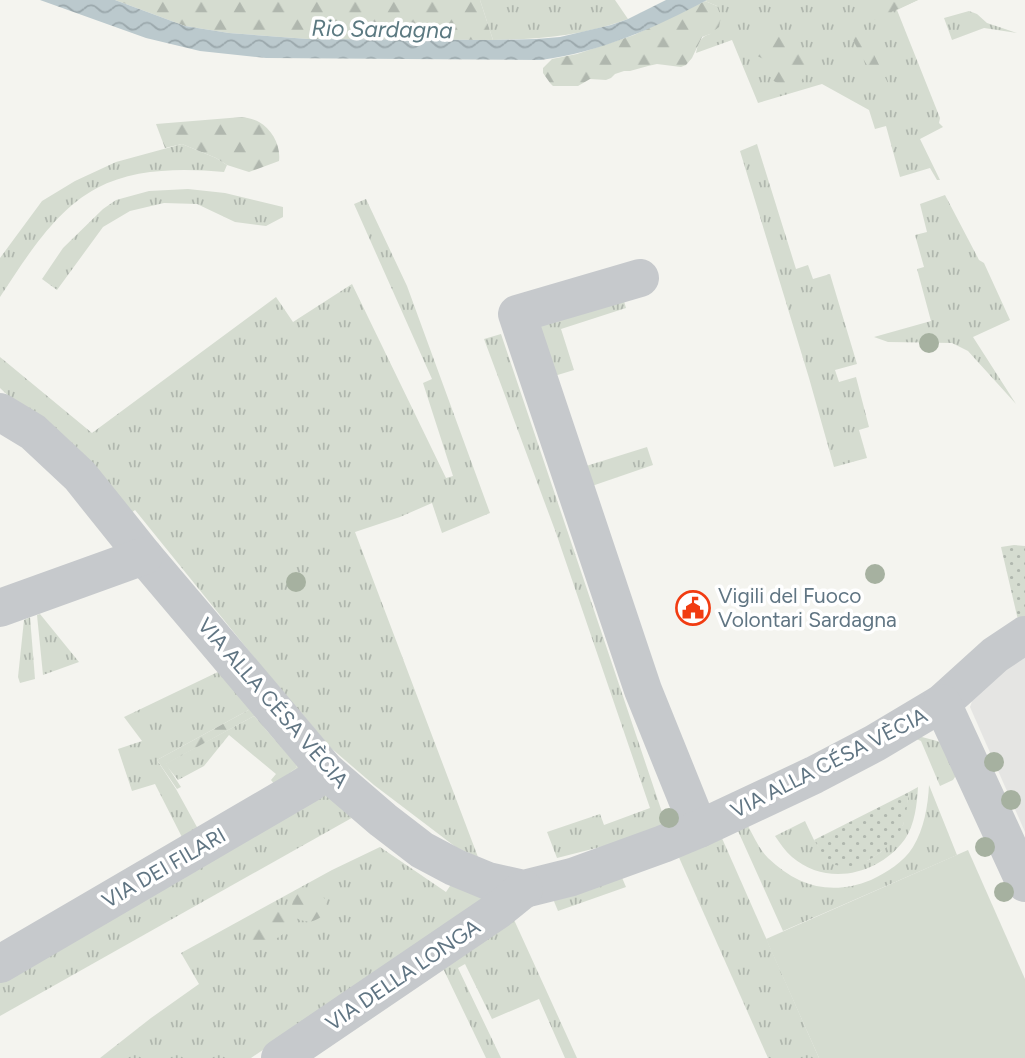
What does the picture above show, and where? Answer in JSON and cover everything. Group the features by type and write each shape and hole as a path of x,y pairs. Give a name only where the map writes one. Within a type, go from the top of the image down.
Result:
{"street":[{"path":"640,278 517,314 643,690 699,829"},
{"name":"VIA ALLA CÉSA VÈCIA","path":"0,412 33,432 80,476 326,771 422,850 488,881 524,889 572,877 663,844 814,775 942,703 995,654 1025,635"},
{"path":"0,608 144,556"},
{"path":"942,703 1025,883"},
{"name":"VIA DEI FILARI","path":"0,964 310,783 326,771"},
{"name":"VIA DELLA LONGA","path":"280,1058 498,910 524,889"}],"shaded area":[{"path":"1025,653 1025,832 970,707 979,682"}],"green space":[{"path":"115,0 480,0 493,40 308,39 229,33 185,26"},
{"path":"480,0 615,0 628,19 562,36 493,40"},
{"path":"891,0 918,0 860,26 906,120 872,73 855,44 850,26 856,18"},
{"path":"918,0 897,10 940,118 939,123 943,127 920,139 940,180 937,180 930,168 900,177 886,126 875,129 869,110 822,84 758,103 732,40 696,53 700,41 710,34 717,6 705,1"},
{"path":"705,1 717,6 721,17 719,27 702,37 686,65 681,67 657,64 624,71 606,80 590,79 578,86 553,86 543,73 543,68 552,59 577,54 634,35"},
{"path":"969,11 987,23 1017,33 984,28 952,40 944,18"},
{"path":"782,33 794,45 807,70 801,81 792,86 776,83 771,79 776,65 753,54 751,43 765,34"},
{"path":"242,117 257,121 272,133 277,144 279,161 249,172 182,144 165,148 156,124"},
{"path":"182,144 227,165 224,172 192,170 143,173 111,181 97,188 67,209 54,222 0,297 0,258 42,201 75,181 116,162"},
{"path":"757,144 796,269 808,265 813,279 830,274 857,364 835,370 839,382 856,377 869,427 859,430 867,458 834,467 740,151"},
{"path":"188,189 225,193 283,207 283,217 266,226 235,222 197,204 164,203 130,211 103,227 57,290 42,279 63,248 116,200 149,191"},
{"path":"945,195 979,260 984,263 1010,320 973,337 1016,404 968,351 952,343 888,342 874,337 931,321 917,269 924,267 915,235 927,232 920,204"},
{"path":"366,199 407,286 490,513 442,533 432,503 355,532 478,857 457,848 374,785 331,748 135,510 127,516 82,466 0,388 0,357 92,433 276,297 293,322 352,284 446,478 453,476 423,383 432,379 354,204"},
{"path":"622,294 626,308 561,329 574,370 551,377 532,319"},
{"path":"501,334 666,824 608,845 557,858 547,832 600,814 604,825 650,808 556,533 484,339"},
{"path":"647,447 653,465 589,487 583,467"},
{"path":"1025,546 1025,622 1018,620 1001,547"},
{"path":"40,614 79,662 43,675 37,615"},
{"path":"30,617 35,679 20,683 18,677 24,620"},
{"path":"222,670 254,707 157,760 203,838 187,847 155,784 132,791 118,749 142,741 124,717"},
{"path":"254,707 304,766 275,785 297,765 254,716 166,764 181,787 177,789 157,760"},
{"path":"254,716 297,765 275,785 271,780 276,774 229,735 204,766 178,780 165,764"},
{"path":"918,736 941,742 959,771 953,780 940,786 921,741 914,738"},
{"path":"929,785 957,855 783,931 738,831 748,826 768,858 803,882 829,888 857,885 889,870 909,853 923,825"},
{"path":"327,787 357,815 0,1016 0,975"},
{"path":"918,787 913,820 905,839 881,861 867,868 852,873 821,872 792,857 775,836 805,821 828,860 851,865 869,860 881,852 903,825 909,792"},
{"path":"909,792 899,833 884,849 865,862 855,866 836,865 826,858 814,840"},
{"path":"721,836 819,1058 768,1058 681,862 678,855"},
{"path":"380,847 446,892 452,883 494,901 439,930 251,1058 100,1058 199,984 181,953 332,870"},
{"path":"968,850 1025,979 1025,1058 819,1058 766,939"},
{"path":"620,873 626,887 558,911 551,894"},
{"path":"315,889 325,899 328,912 310,922 290,916 290,929 265,943 253,941 248,936 244,927 255,916 281,908 290,915 295,890"},
{"path":"510,911 577,1058 565,1058 539,999 492,1019 465,964 458,968 501,1058 486,1058 438,958"}],"water":[{"path":"40,0 115,0 185,26 229,33 308,39 493,40 560,37 611,25 666,0 707,0 627,38 585,51 541,60 266,58 200,51 146,38"}],"place":[{"name":"Vigili del Fuoco Volontari Sardagna","path":"693,608"}],"water label":[{"name":"Rio Sardagna","path":"382,29"}]}
